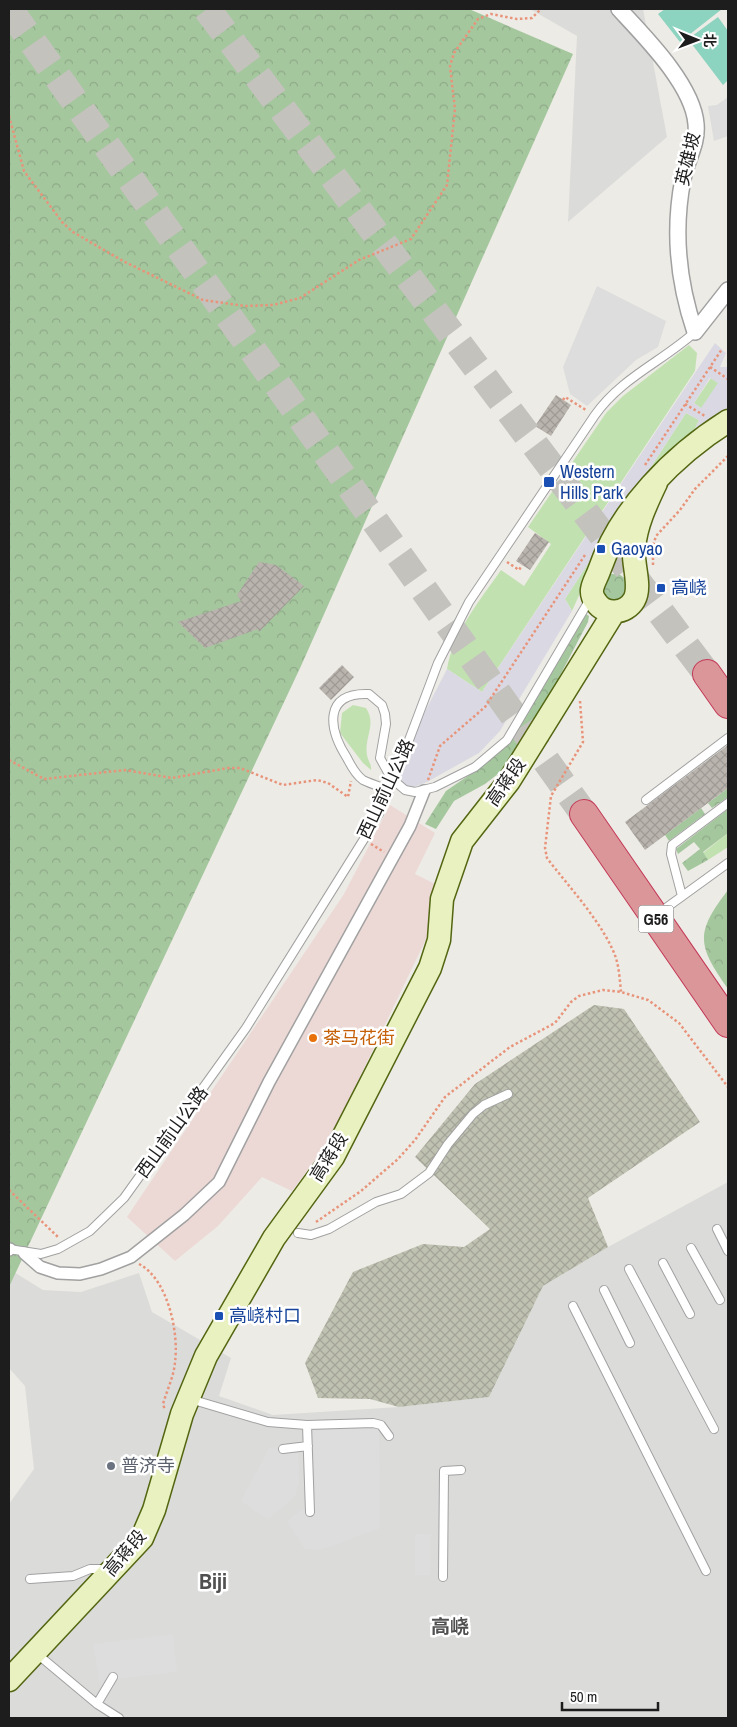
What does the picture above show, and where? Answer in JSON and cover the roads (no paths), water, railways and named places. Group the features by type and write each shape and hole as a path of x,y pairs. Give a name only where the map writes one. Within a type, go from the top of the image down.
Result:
{"highway":[{"path":"707,674 728,704"},
{"name":"G56","path":"584,814 728,1023"}],"main road":[{"path":"649,476 633,550 643,574 633,602 622,611 614,612 600,607 595,584 610,544 629,515 649,476 683,455 719,420"},
{"path":"595,584 610,567 618,567 643,574"},
{"name":"高蒋段","path":"9,1680 142,1538 148,1527 188,1398 221,1327 264,1254 333,1157 430,968 439,940 442,900 462,841 509,781 614,612"}],"street":[{"name":"英雄坡","path":"619,9 667,65 692,107 696,124 695,147 684,176 679,202 677,242 686,306 695,332"},
{"path":"695,332 728,290"},
{"path":"24,1253 40,1267 58,1273 80,1274 121,1261 130,1257 154,1239 219,1182 269,1082 410,826 424,791"}],"lane":[{"name":"西山前山公路","path":"9,1249 24,1253 41,1254 66,1246 90,1231 124,1198 246,1028 379,814 450,637 469,602 595,415 615,391 634,375 682,343 695,332"},
{"path":"389,788 363,779 354,770 335,738 333,716 337,706 344,698 354,694 369,694 382,705 385,714 380,758 397,785 405,790 424,791 474,767 506,740 595,584"},
{"path":"646,800 728,738"},
{"path":"682,896 670,854 672,845 728,803"},
{"path":"654,916 728,863"},
{"path":"298,1234 311,1235 329,1229 376,1202 401,1194 429,1173 448,1144 472,1114 484,1105 508,1094"},
{"path":"717,1230 728,1251"},
{"path":"691,1248 720,1300"},
{"path":"663,1263 690,1314"},
{"path":"629,1269 714,1429"},
{"path":"604,1290 630,1343"},
{"path":"572,1306 706,1571"},
{"path":"188,1398 260,1420 307,1425 373,1423 381,1425 389,1436"},
{"path":"307,1425 310,1512"},
{"path":"283,1449 308,1446"},
{"path":"443,1576 444,1471 461,1470"},
{"path":"30,1579 73,1576 90,1569 100,1569 108,1574"},
{"path":"35,1652 97,1704 119,1718"},
{"path":"97,1704 112,1677"}],"tunnel":[{"path":"9,9 584,814"},
{"path":"207,9 707,674"}],"place":[{"name":"Western Hills Park","path":"549,482"},
{"name":"Gaoyao","path":"601,549"},
{"name":"高峣","path":"661,588"},
{"name":"茶马花街","path":"313,1038"},
{"name":"高峣村口","path":"219,1316"},
{"name":"普济寺","path":"111,1466"}],"district":[{"name":"Biji","path":"213,1581"},
{"name":"高峣","path":"450,1626"}]}
